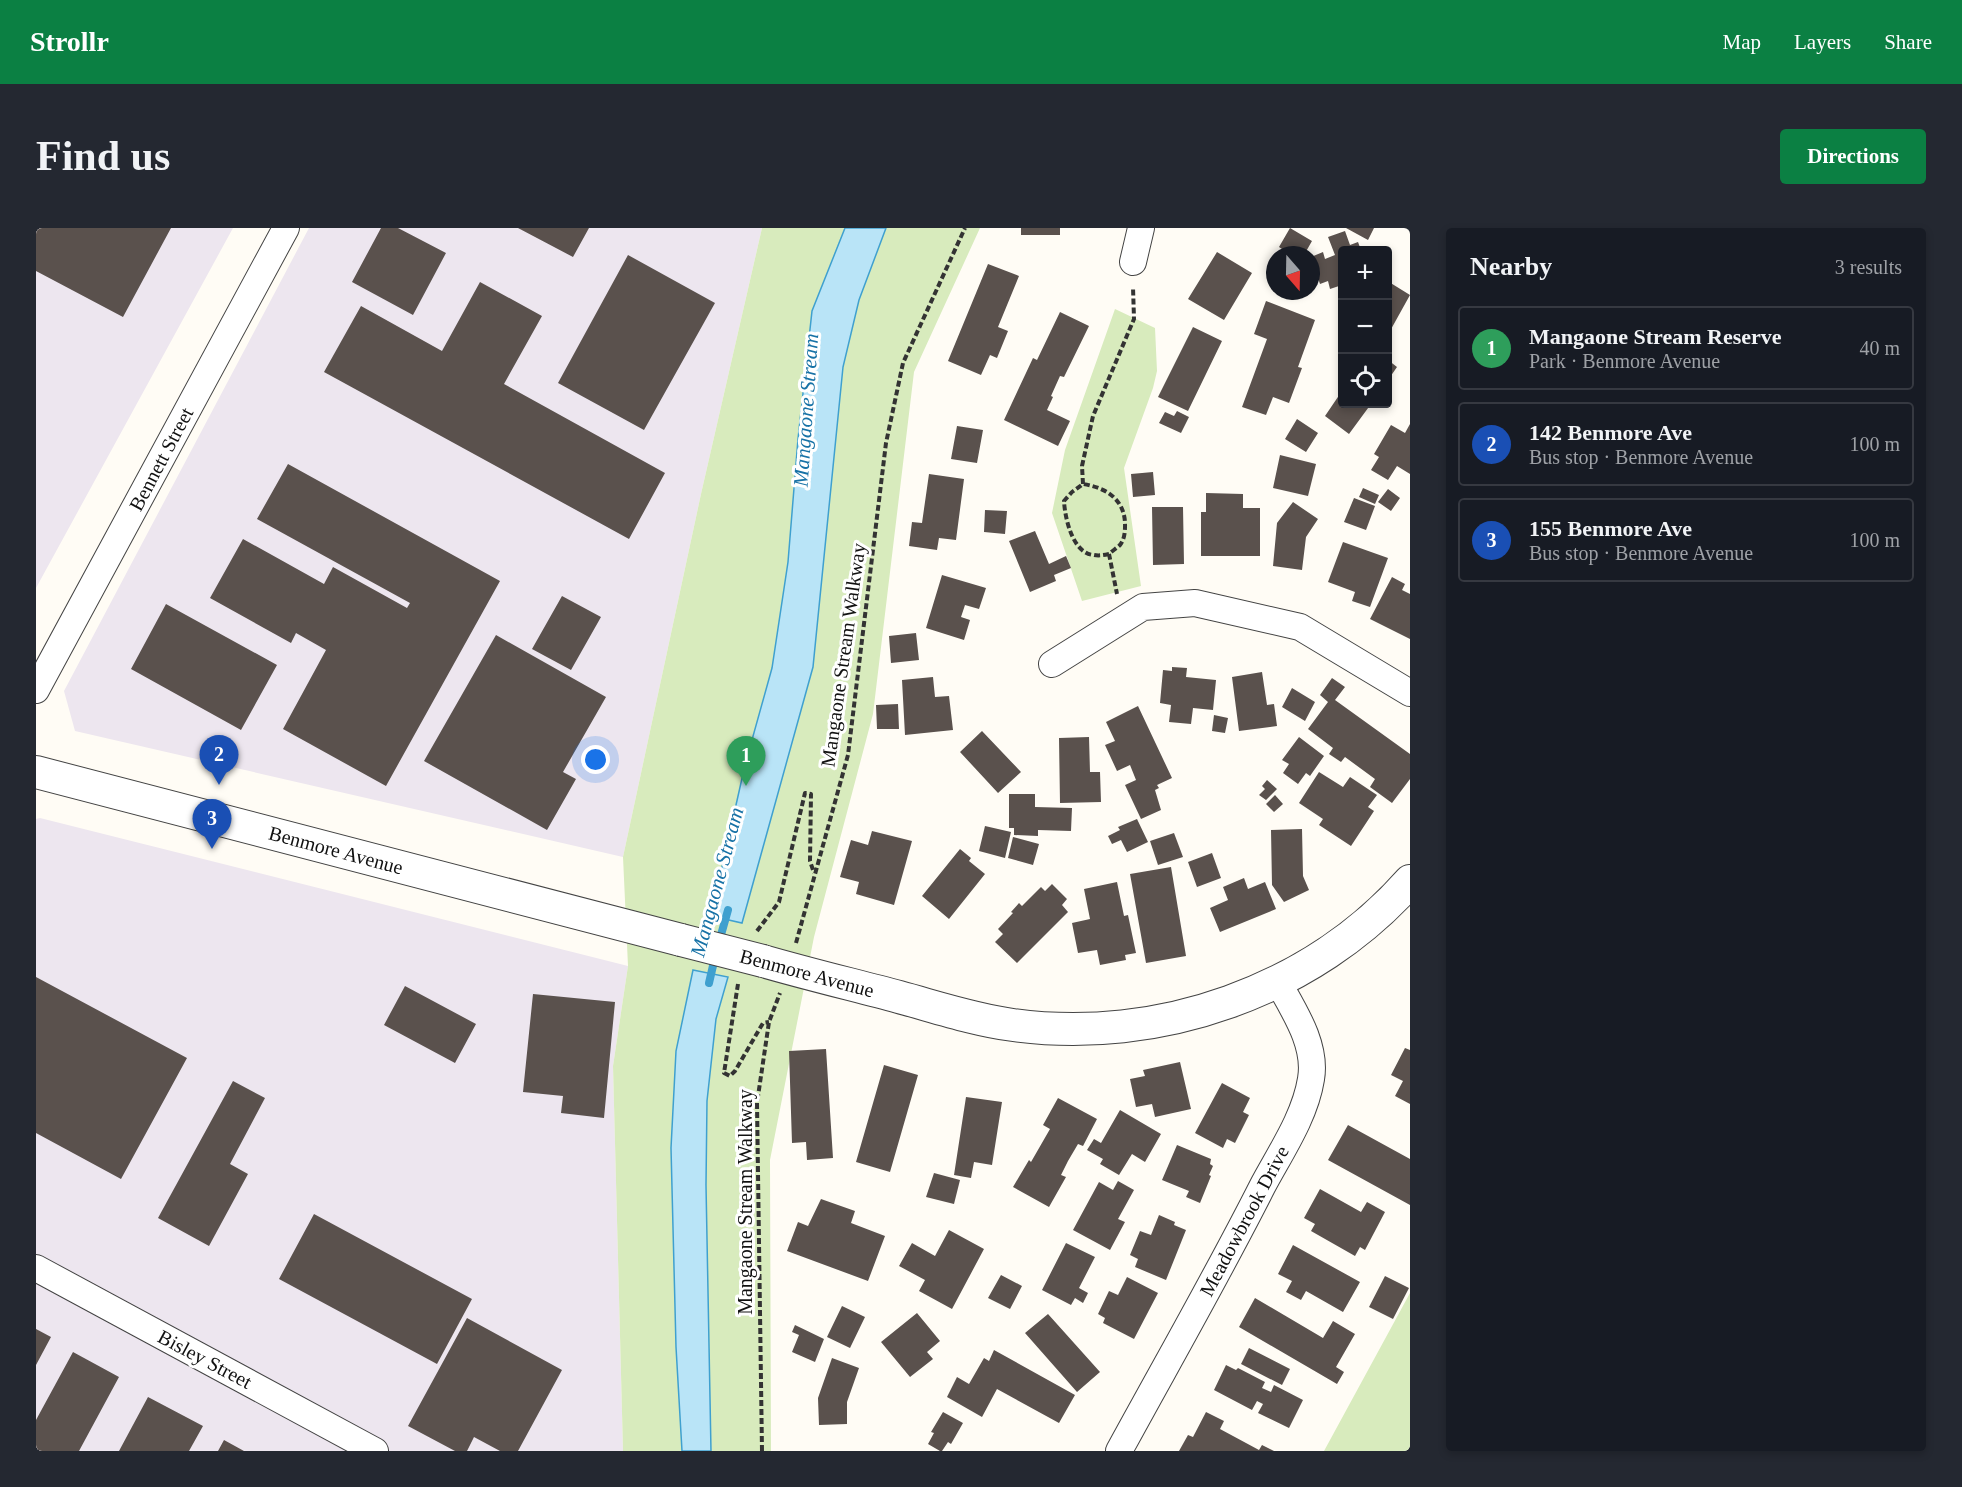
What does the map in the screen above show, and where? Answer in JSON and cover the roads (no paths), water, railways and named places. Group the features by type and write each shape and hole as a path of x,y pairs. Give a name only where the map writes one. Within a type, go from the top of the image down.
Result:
{"street":[{"name":"Bennett Street","path":"36,690 286,228"},
{"path":"1133,262 1141,228"},
{"path":"1052,664 1143,607 1195,603 1300,627 1410,693"},
{"name":"Benmore Avenue","path":"36,772 1012,1025 1065,1029 1117,1028 1179,1017 1235,1001 1278,982 1334,948 1371,920 1410,881"},
{"name":"Meadowbrook Drive","path":"1119,1451 1302,1110 1311,1078 1310,1048 1278,982"},
{"name":"Bisley Street","path":"36,1268 375,1451"}],"water":[{"path":"845,228 886,228 859,300 843,367 813,667 742,923 711,916 745,765 772,668 788,562 812,311"},
{"path":"693,970 728,977 716,1019 707,1101 706,1185 711,1451 682,1451 676,1347 671,1148 676,1051"}],"waterway":[{"name":"Mangaone Stream","path":"719,942 728,910"},
{"name":"Mangaone Stream","path":"709,983 715,957"}],"place":[{"name":"142 Benmore Ave","path":"219,785"},
{"name":"Mangaone Stream Reserve","path":"746,786"},
{"name":"155 Benmore Ave","path":"212,849"}]}
